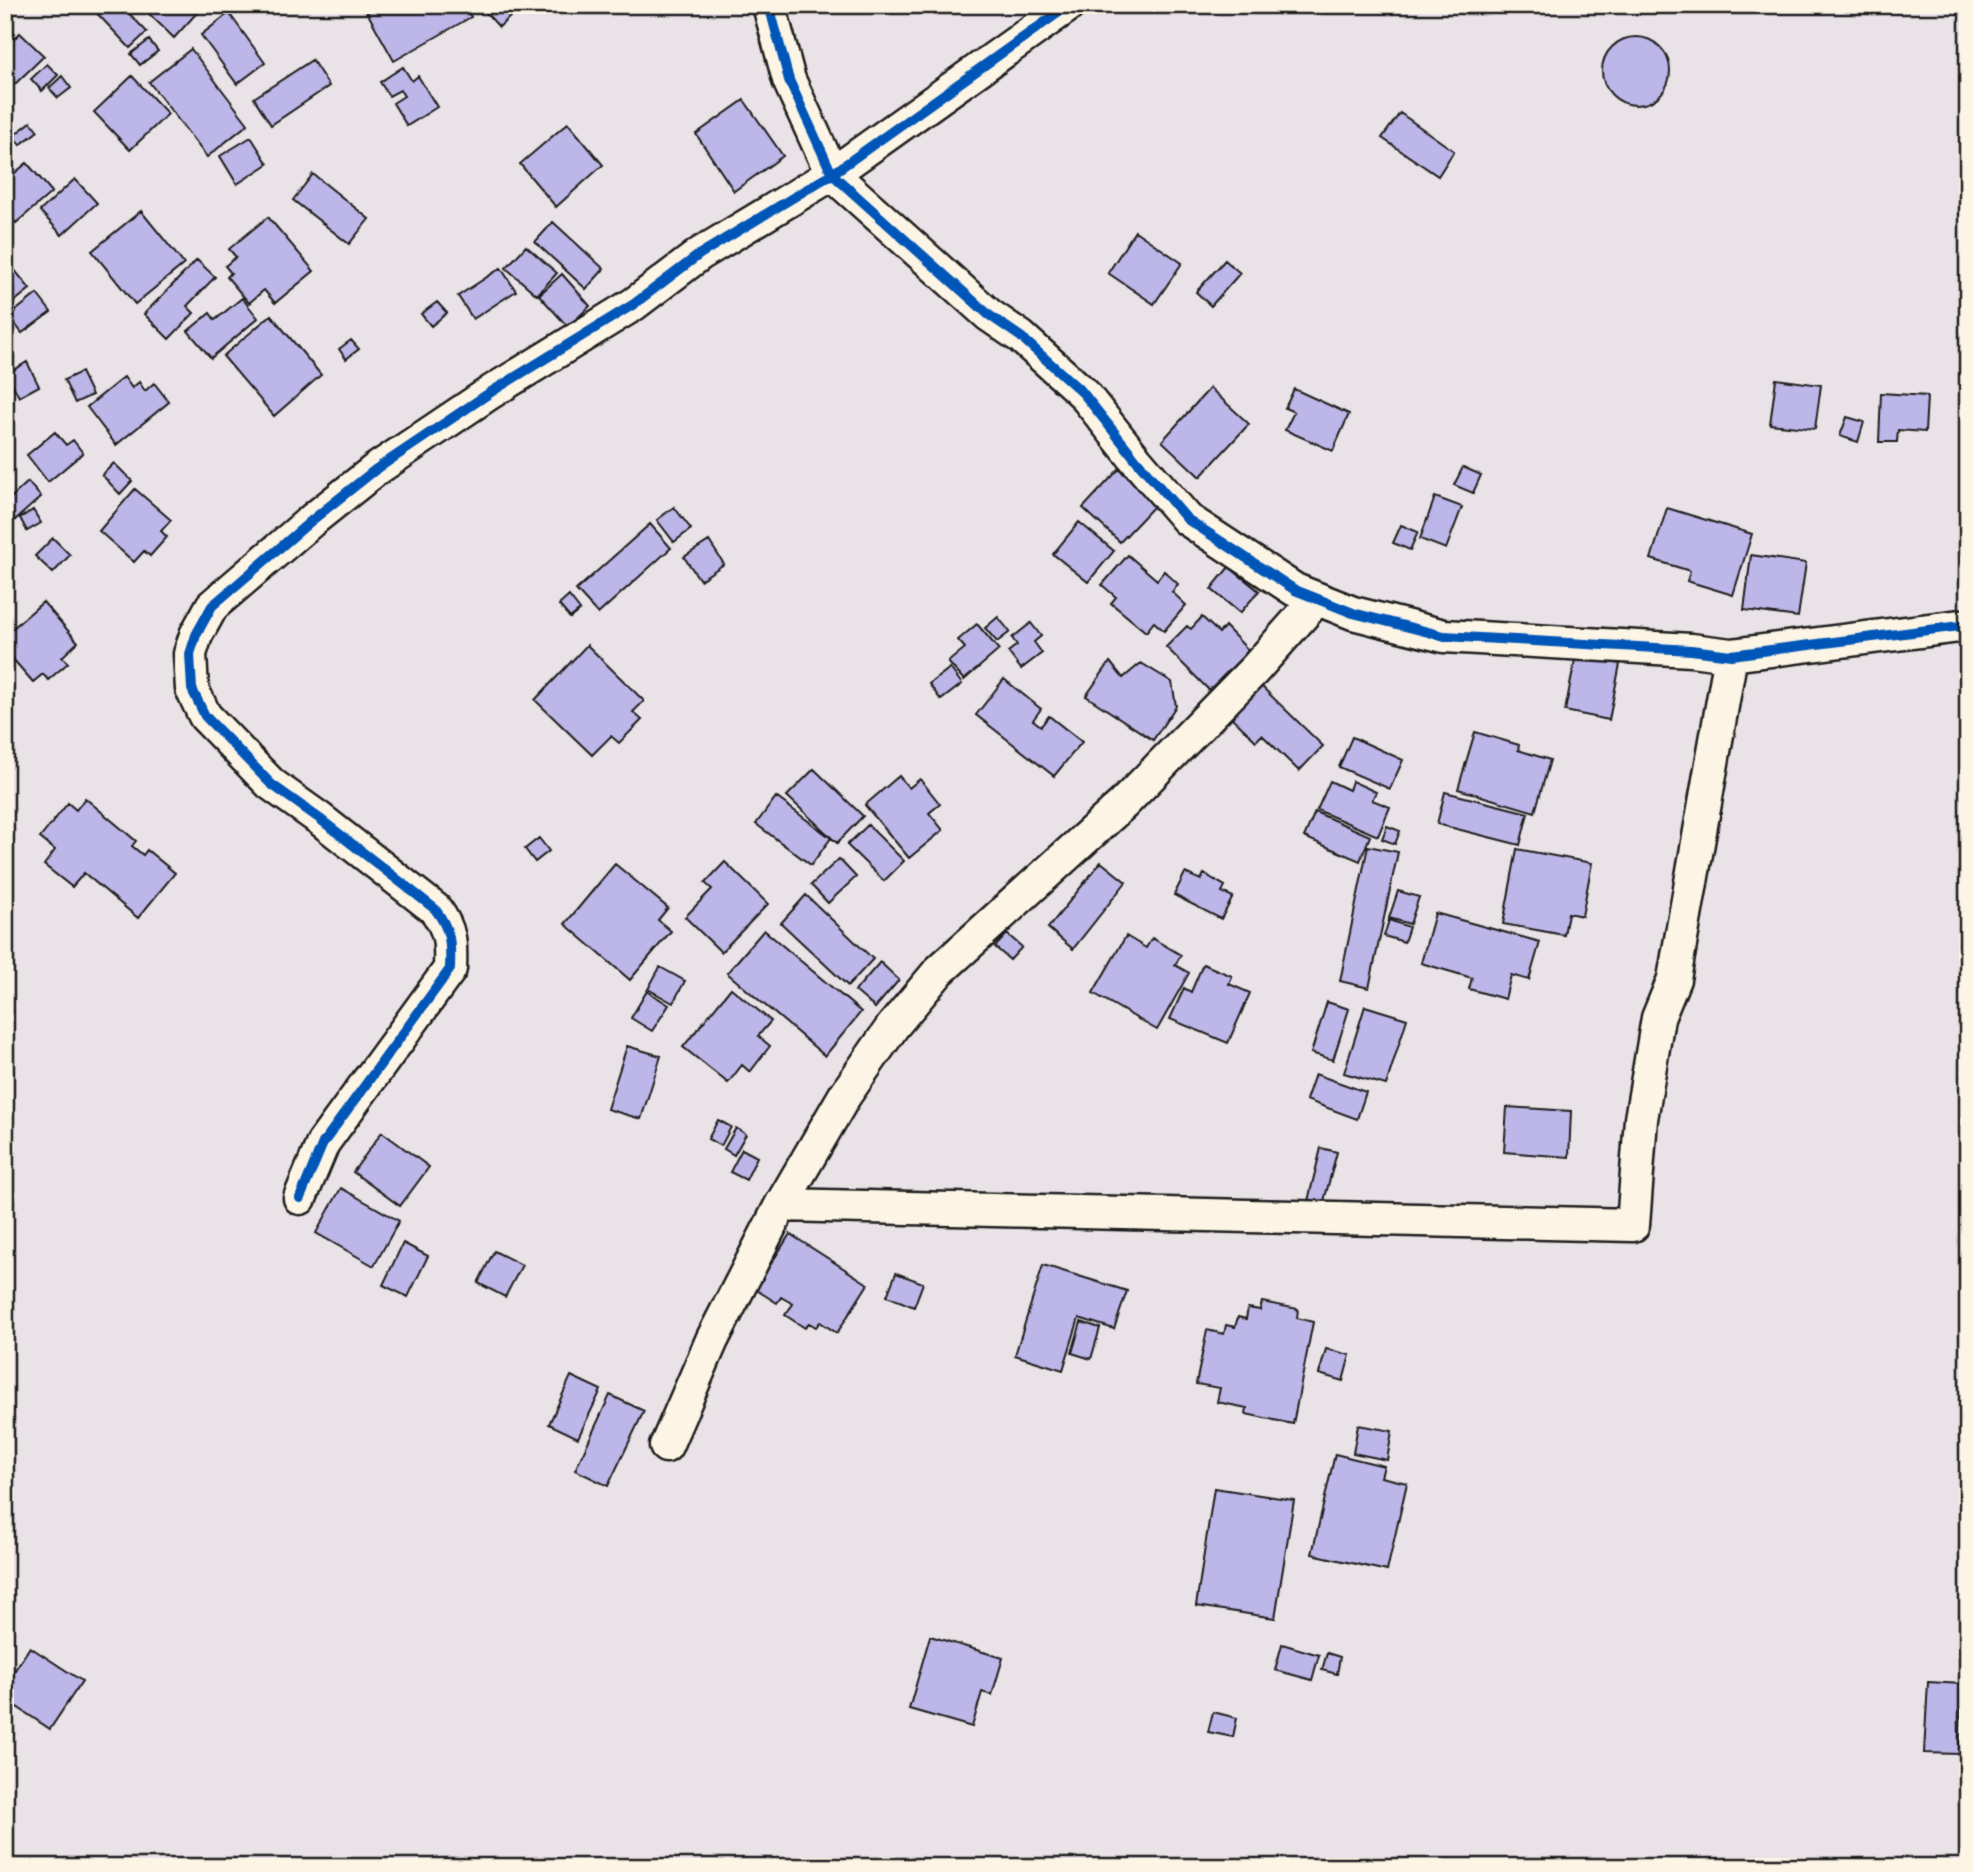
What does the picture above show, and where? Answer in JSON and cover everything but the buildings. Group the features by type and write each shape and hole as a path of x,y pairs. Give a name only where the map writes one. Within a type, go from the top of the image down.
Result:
{"street":[{"path":"769,5 789,80 832,174 989,315 1021,337 1083,393 1187,519 1284,583 1316,600 1353,613 1444,636 1691,650 1731,655 1968,625"},
{"path":"300,1198 323,1143 450,969 451,942 446,923 435,909 271,784 205,716 192,689 190,654 212,606 375,470 491,392 634,304 700,254 832,174 1069,5"},
{"path":"666,1446 712,1340 781,1205 845,1096 893,1026 939,971 1123,804 1255,669 1316,600"},
{"path":"781,1205 1633,1225 1642,1119 1658,1018 1674,979 1731,655"}],"cycle path":[{"path":"769,5 789,80 832,174 989,315 1021,337 1083,393 1187,519 1295,590 1353,613 1444,636 1691,650 1731,655 1968,625"},
{"path":"300,1198 323,1143 450,969 449,937 435,909 271,784 205,716 192,689 190,654 196,635 212,606 375,470 491,392 634,304 700,254 832,174 1069,5"}]}
